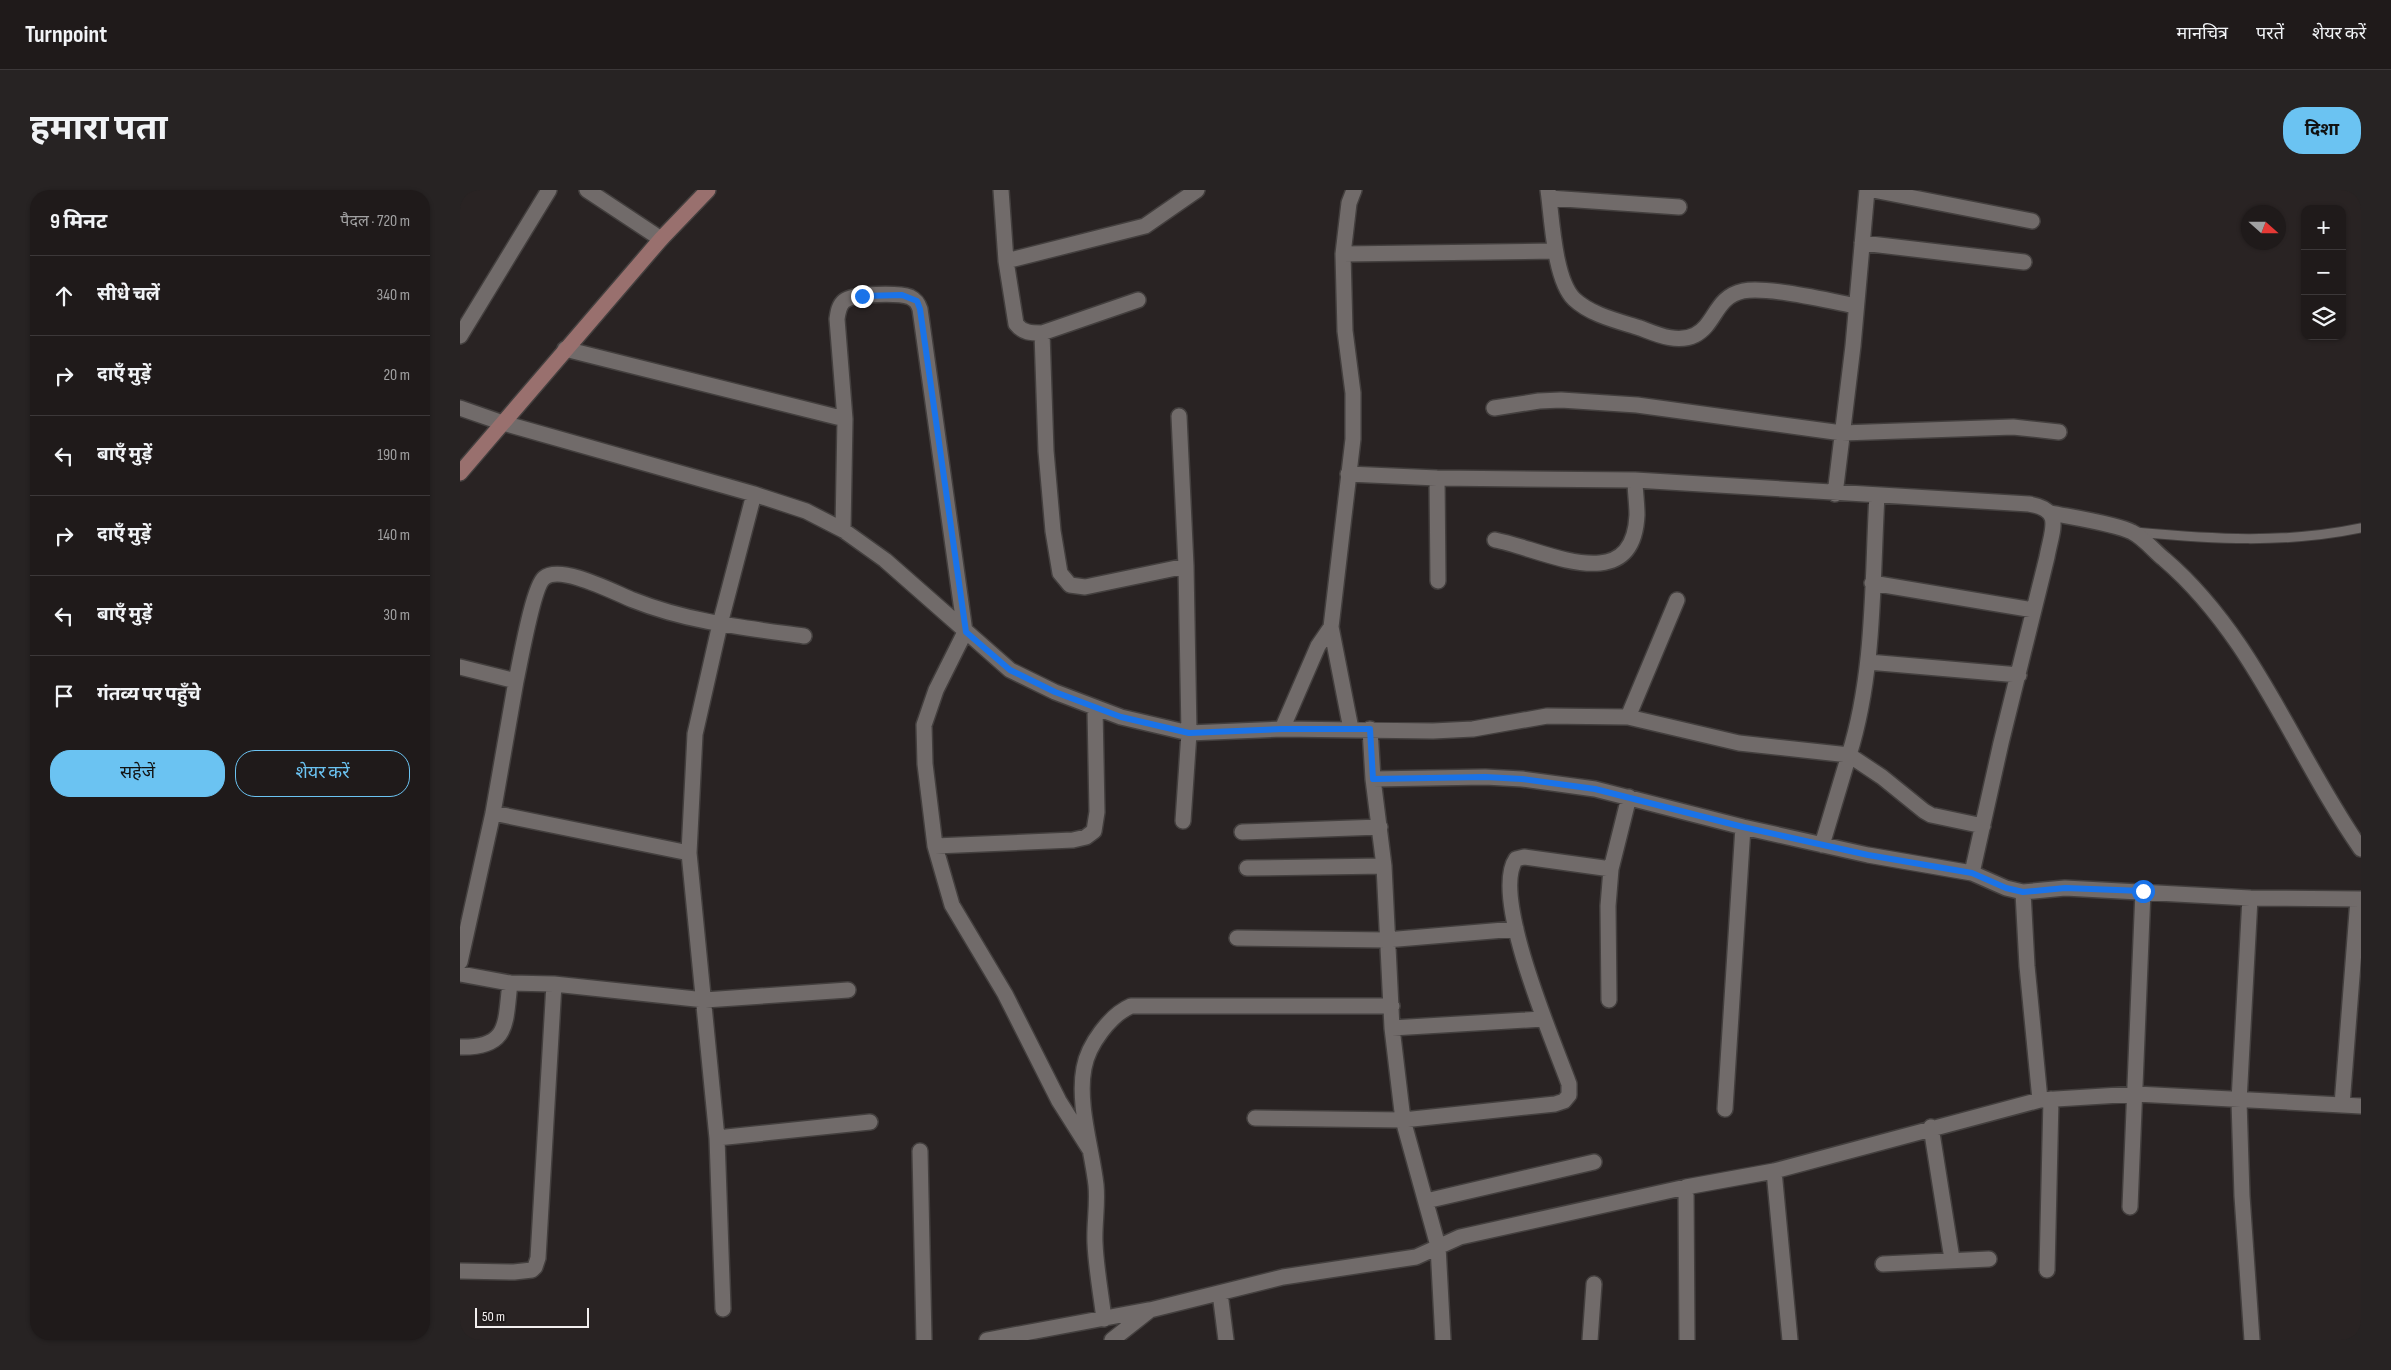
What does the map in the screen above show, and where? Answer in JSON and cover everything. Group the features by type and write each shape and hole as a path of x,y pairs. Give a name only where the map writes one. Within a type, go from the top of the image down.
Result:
{"main road":[{"path":"460,473 661,239 708,190"}],"street":[{"path":"460,336 549,190"},
{"path":"587,190 661,239"},
{"path":"1001,190 1006,261 1016,324 1024,331 1042,333 1138,300"},
{"path":"1006,261 1145,226 1197,190"},
{"path":"1351,729 1331,627 1353,439 1353,393 1345,331 1343,254 1349,203 1354,190"},
{"path":"1835,494 1867,190"},
{"path":"1873,190 2032,221"},
{"path":"1679,207 1549,194 1555,250 1567,290 1575,299 1607,317 1662,336 1677,339 1693,336 1702,331 1721,303 1742,291 1768,291 1856,306"},
{"path":"1862,243 2024,262"},
{"path":"1343,254 1555,250"},
{"path":"843,530 844,419 837,328 840,306 844,301 862,296 902,295 910,297 917,301 920,309 966,632 936,690 924,725 925,764 936,846 956,913 1005,994 1059,1101 1090,1150"},
{"path":"1042,333 1046,451 1053,532 1060,573 1070,585 1085,587 1186,566"},
{"path":"565,349 844,419"},
{"path":"1494,408 1546,400 1629,404 1842,433 2013,426 2059,432"},
{"path":"460,408 806,511 843,530 885,560 1010,670 1095,709 1189,733 1282,729 1465,730 1547,716 1628,717 1739,743 1849,756 1882,777 1924,812 1983,826"},
{"path":"1179,416 1186,566 1189,733 1183,821"},
{"path":"1348,474 1437,478 1635,480 1835,494 2029,504 2047,509 2051,513 2132,532 2179,572 2202,597 2257,671 2282,711 2319,783 2361,848"},
{"path":"1437,478 1438,582"},
{"path":"1495,540 1576,562 1591,564 1615,561 1622,556 1634,528 1636,515 1635,480"},
{"path":"723,1309 717,1138 705,1000 689,853 695,734 720,624 754,494"},
{"path":"1822,845 1856,732 1868,662 1877,495"},
{"path":"1972,873 2047,557 2052,526 2051,513"},
{"path":"460,962 493,813 516,681 536,595 540,582 544,578 552,575 588,581 653,607 720,624 804,636"},
{"path":"1872,583 2034,610"},
{"path":"1628,717 1677,600"},
{"path":"1282,729 1318,646 1331,627"},
{"path":"1868,662 2019,675"},
{"path":"460,667 516,681"},
{"path":"936,846 1073,840 1086,837 1094,831 1097,812 1095,709"},
{"path":"1370,729 1373,779 1384,866 1386,940 1392,1028 1403,1120 1438,1246 1443,1340"},
{"path":"1373,779 1485,777 1522,779 1595,789 1822,845 1972,873 2006,888 2023,892 2065,888 2250,898 2360,899 2342,1105"},
{"path":"1610,1000 1608,906 1611,868 1629,797"},
{"path":"493,813 689,853"},
{"path":"1725,1108 1743,827"},
{"path":"1242,832 1380,828"},
{"path":"1256,1118 1403,1120 1555,1104 1564,1101 1569,1096 1569,1084 1521,952 1511,888 1511,865 1516,859 1538,858 1611,868"},
{"path":"1247,868 1384,866"},
{"path":"2130,1207 2143,891"},
{"path":"2023,892 2027,966 2046,1099 2047,1270"},
{"path":"2250,898 2239,1101 2242,1196 2252,1340"},
{"path":"1237,938 1386,940 1516,929"},
{"path":"460,974 510,983 554,984 705,1000 848,990"},
{"path":"460,1047 489,1044 499,1035 506,1019 510,983"},
{"path":"460,1271 525,1271 535,1267 538,1258 554,984"},
{"path":"1104,1319 1094,1242 1097,1197 1083,1087 1084,1068 1087,1056 1097,1039 1121,1010 1131,1006 1150,1005 1392,1006"},
{"path":"1392,1028 1544,1019"},
{"path":"987,1340 1150,1310 1283,1277 1416,1257 1460,1237 1774,1171 1931,1127 2046,1099 2136,1094 2239,1101 2361,1106"},
{"path":"717,1138 870,1122"},
{"path":"1931,1127 1952,1259"},
{"path":"920,1151 924,1340"},
{"path":"1426,1201 1594,1162"},
{"path":"1774,1171 1790,1340"},
{"path":"1686,1188 1687,1340"},
{"path":"1883,1264 1952,1259 1989,1259"},
{"path":"1590,1340 1594,1284"},
{"path":"1220,1293 1226,1340"},
{"path":"1112,1340 1150,1310"}],"lane":[{"path":"2132,532 2231,540 2282,538 2361,528"}],"route":[{"path":"862,296 902,295 917,301 920,309 966,632 1010,670 1055,692 1095,709 1121,717 1189,733 1282,729 1370,729 1373,779 1485,777 1522,779 1595,789 1743,827 1868,855 1972,873 2006,888 2023,892 2065,888 2143,891"}]}
